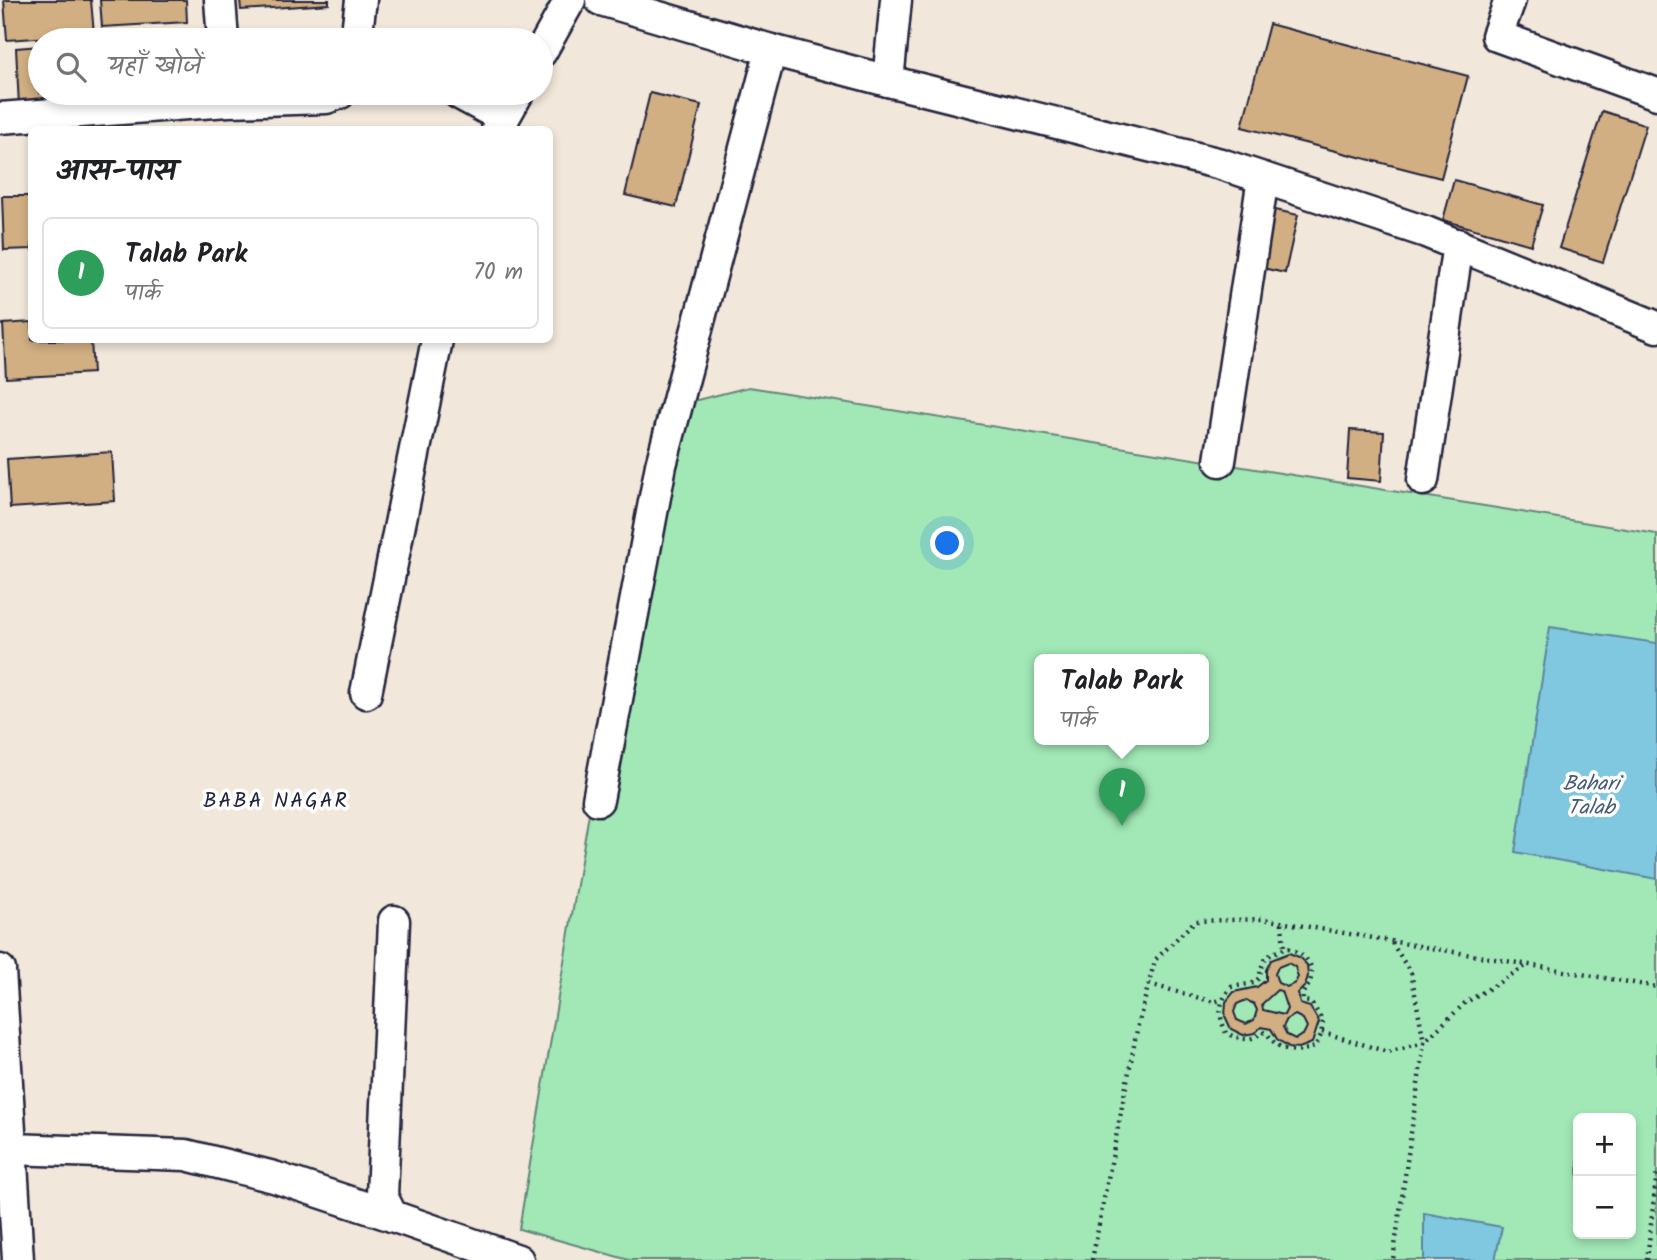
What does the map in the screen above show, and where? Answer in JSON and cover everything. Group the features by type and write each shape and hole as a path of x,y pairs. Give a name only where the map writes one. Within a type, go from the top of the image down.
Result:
{"street":[{"path":"220,0 222,28"},
{"path":"359,28 360,0"},
{"path":"553,30 570,0"},
{"path":"601,0 888,81 1221,164 1458,244 1657,327"},
{"path":"888,81 896,0"},
{"path":"1510,0 1497,36 1657,94"},
{"path":"598,800 661,466 771,50"},
{"path":"0,118 141,105"},
{"path":"487,105 506,113"},
{"path":"1220,461 1263,178"},
{"path":"1423,480 1458,244"},
{"path":"366,693 436,343"},
{"path":"392,1216 382,1196 394,921"},
{"path":"0,970 18,1260"},
{"path":"11,1149 186,1154 274,1177 518,1260"}],"path":[{"path":"1092,1260 1138,1025 1155,960 1195,920 1263,919 1657,987"},
{"path":"1282,923 1284,949"},
{"path":"1392,943 1411,972 1424,1042 1393,1260"},
{"path":"1149,984 1214,1002 1220,1000 1231,987 1254,983 1260,977 1260,968 1266,956 1289,948 1301,953 1311,963 1311,977 1302,994 1303,1001 1311,1002 1324,1021 1322,1032 1315,1047 1298,1052 1287,1051 1273,1042 1267,1033 1262,1032 1256,1037 1241,1040 1226,1033 1220,1016 1220,1000"},
{"path":"1322,1032 1388,1052 1424,1042 1465,1003 1527,965"},
{"path":"1647,1260 1657,1171"}],"green space":[{"path":"749,387 1657,534 1657,1260 629,1260 519,1229 657,410"}],"water":[{"name":"Bahari Talab","path":"1550,627 1657,643 1657,879 1515,852"},
{"path":"1424,1213 1502,1227 1495,1260 1424,1260"}],"building":[{"path":"4,0 91,0 93,28 28,28 28,39 7,40"},
{"path":"100,0 186,0 187,22 102,27"},
{"path":"240,0 329,0 329,4 241,10"},
{"path":"1269,24 1468,76 1441,178 1242,127"},
{"path":"28,47 28,105 38,105 19,106 16,48"},
{"path":"650,93 701,105 676,207 625,195"},
{"path":"1602,111 1646,125 1603,262 1559,248"},
{"path":"1454,180 1543,205 1531,245 1443,220"},
{"path":"2,196 28,196 28,249 4,250"},
{"path":"1271,209 1298,215 1285,273 1258,267"},
{"path":"28,322 28,343 91,343 93,373 6,378 3,324"},
{"path":"1350,430 1384,432 1381,481 1347,478"},
{"path":"112,452 115,501 10,508 7,459"},
{"path":"1289,953 1299,957 1307,965 1305,986 1298,993 1300,1004 1310,1007 1319,1022 1312,1043 1299,1048 1289,1047 1277,1039 1271,1029 1261,1027 1255,1033 1243,1035 1231,1029 1225,1016 1226,1002 1234,992 1257,987 1266,980 1266,970 1271,960","holes":["1288,963 1295,967 1298,977 1295,983 1287,987 1278,983 1275,974 1278,967","1277,990 1281,991 1287,1009 1284,1015 1263,1010 1262,1004","1246,1000 1254,1004 1257,1010 1254,1020 1246,1024 1237,1020 1234,1012 1237,1004","1295,1015 1303,1019 1307,1027 1303,1035 1295,1039 1287,1035 1283,1027 1287,1019"]}],"place":[{"name":"Talab Park","path":"1122,826"}],"district":[{"name":"BABA NAGAR","path":"276,800"}]}
